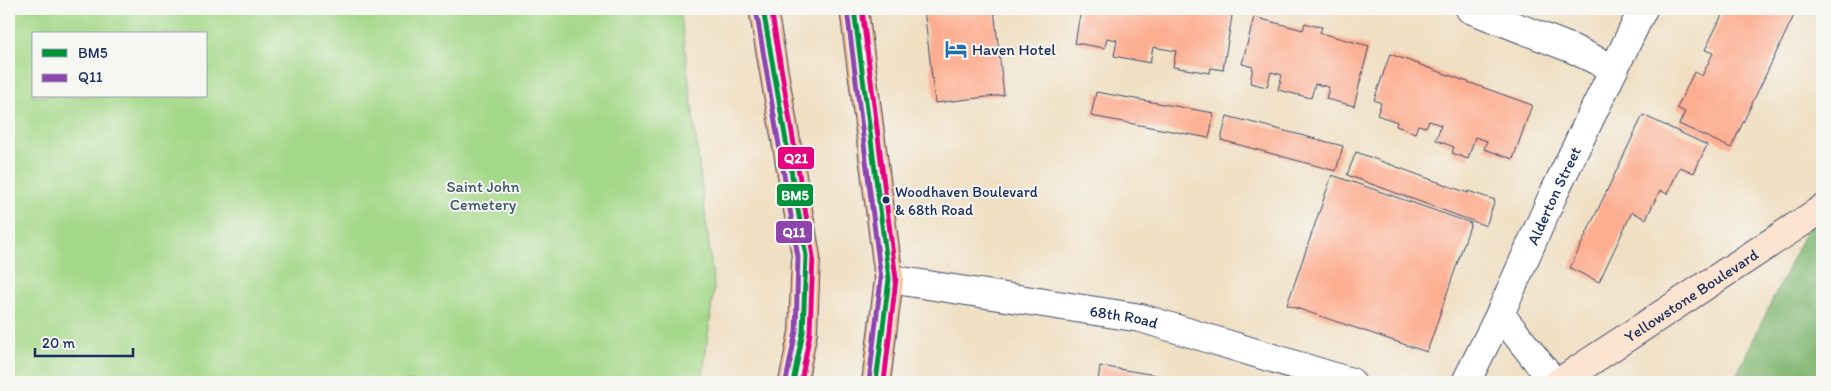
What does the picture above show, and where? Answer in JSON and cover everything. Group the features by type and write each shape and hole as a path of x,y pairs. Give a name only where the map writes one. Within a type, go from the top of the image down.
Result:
{"main road":[{"path":"763,9 806,256 803,332 793,382"},
{"path":"854,9 889,279 876,382"}],"street":[{"path":"1470,9 1573,49 1614,69"},
{"name":"Alderton Street","path":"1466,382 1500,314 1553,194 1643,9"},
{"name":"Yellowstone Boulevard","path":"1559,382 1822,209"},
{"name":"68th Road","path":"889,279 1141,318 1351,382"},
{"path":"1500,314 1554,382"}],"green space":[{"name":"Saint John Cemetery","path":"9,9 680,9 714,287 702,382 9,382"},
{"path":"1822,197 1822,382 1733,382"}],"building":[{"path":"924,9 994,9 1004,95 935,103"},
{"path":"1081,9 1233,10 1223,70 1211,68 1210,73 1173,67 1176,51 1153,47 1150,63 1114,56 1117,40 1107,38 1105,48 1075,43"},
{"path":"1725,9 1797,9 1731,148 1679,124 1685,112 1677,108 1694,72 1702,76 1713,53 1705,50"},
{"path":"1254,17 1303,30 1305,23 1322,27 1320,33 1369,46 1354,106 1326,99 1329,87 1315,84 1311,98 1278,90 1282,75 1271,72 1267,87 1250,83 1253,67 1242,64"},
{"path":"1390,54 1532,105 1513,159 1484,149 1487,141 1475,137 1468,159 1452,153 1454,147 1436,140 1441,125 1429,121 1426,127 1418,125 1415,133 1396,126 1397,122 1377,115 1381,103 1374,100"},
{"path":"1096,92 1214,113 1209,138 1091,116"},
{"path":"1643,115 1707,145 1694,173 1680,167 1667,194 1660,190 1646,219 1632,212 1599,282 1570,268"},
{"path":"1227,116 1343,146 1336,171 1221,140"},
{"path":"1356,152 1468,193 1468,191 1495,200 1486,226 1347,175"},
{"path":"1332,175 1471,223 1427,352 1287,305"},
{"path":"1100,366 1162,376 1161,382 1098,382"}],"transit line":[{"name":"BM5","path":"763,9 806,256 803,332 793,382"},
{"name":"Q21","path":"771,9 813,256 810,333 801,382"},
{"name":"BM5","path":"854,9 889,279 876,382"},
{"name":"Q21","path":"862,9 896,279 884,382"},
{"name":"Q11","path":"756,10 798,257 796,331 786,381"},
{"name":"Q11","path":"847,10 881,279 869,381"}],"place":[{"name":"Haven Hotel","path":"956,49"},
{"name":"Woodhaven Boulevard & 68th Road","path":"886,200"}]}
